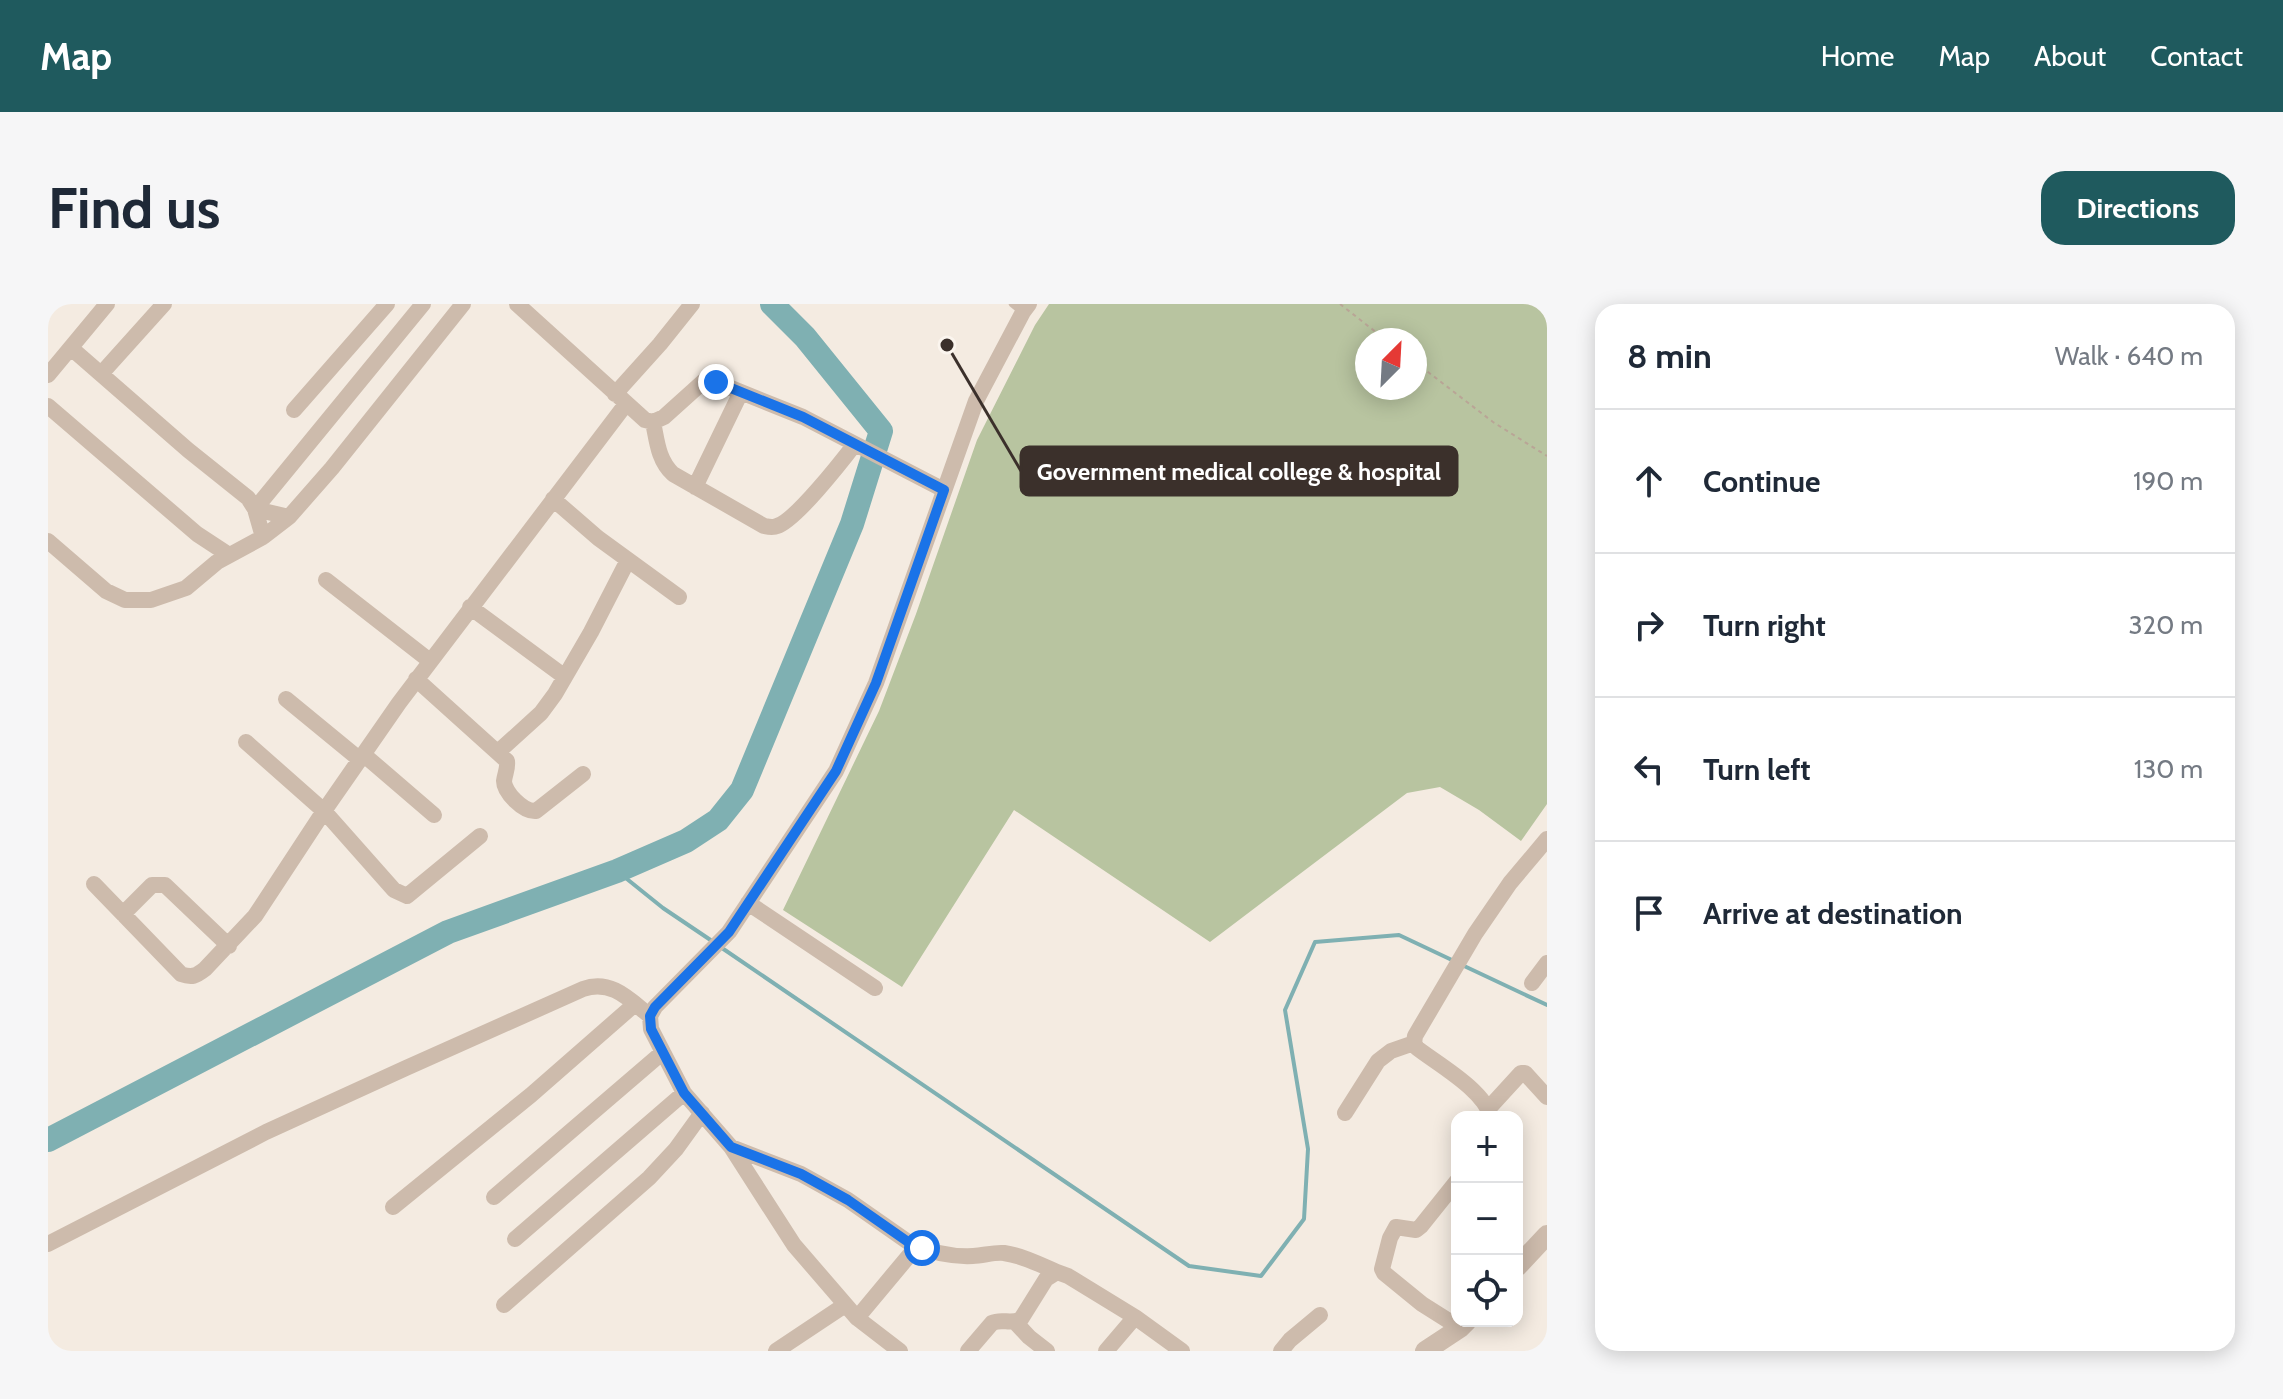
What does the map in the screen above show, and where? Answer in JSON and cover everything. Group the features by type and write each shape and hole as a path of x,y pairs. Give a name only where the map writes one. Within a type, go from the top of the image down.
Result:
{"street":[{"path":"48,375 107,304"},
{"path":"101,374 164,304"},
{"path":"294,410 387,304"},
{"path":"255,509 423,304"},
{"path":"48,541 106,591 125,600 151,600 186,588 229,555 263,537 289,517 463,304"},
{"path":"517,304 645,420 653,422 664,417 704,381 716,382 803,417 944,490"},
{"path":"94,884 175,969 190,977 197,976 229,946 255,916 416,679 553,499 660,344 692,304"},
{"path":"900,1351 857,1318 794,1245 731,1147 684,1093 651,1029 650,1016 655,1007 729,932 836,771 876,683 976,401 1021,307"},
{"path":"71,348 248,498 255,509 263,537"},
{"path":"695,487 741,392"},
{"path":"48,406 197,534 229,555"},
{"path":"653,422 665,467 764,526 774,527 788,519 860,446"},
{"path":"553,499 598,538 679,597"},
{"path":"255,509 289,517"},
{"path":"498,752 547,707 628,560"},
{"path":"326,580 430,661"},
{"path":"470,607 565,677"},
{"path":"416,679 507,761 504,783 523,809 530,812 545,805 583,774"},
{"path":"286,699 434,815"},
{"path":"246,742 324,811 376,872 401,895 407,896 480,836"},
{"path":"1489,1111 1481,1097 1414,1043 1418,1030 1458,963 1510,883 1547,839"},
{"path":"123,914 152,885 165,885 229,946"},
{"path":"748,903 875,988"},
{"path":"1532,983 1547,963"},
{"path":"48,1244 280,1126 583,989 592,986 613,988 650,1016"},
{"path":"393,1207 531,1095 635,1004"},
{"path":"1345,1113 1378,1061 1391,1051 1414,1043"},
{"path":"494,1197 663,1052"},
{"path":"1492,1111 1521,1073 1530,1076 1547,1097"},
{"path":"515,1239 684,1093"},
{"path":"504,1305 649,1178 702,1113"},
{"path":"731,1147 801,1174 848,1200 917,1246 953,1255 1004,1253 1028,1259 1068,1276 1135,1317 1182,1351"},
{"path":"1451,1318 1422,1304 1382,1269 1396,1227 1416,1230 1455,1183"},
{"path":"1523,1261 1547,1235"},
{"path":"857,1318 917,1246"},
{"path":"968,1351 992,1323 1021,1319 1046,1279 1057,1272"},
{"path":"776,1351 845,1305"},
{"path":"1281,1351 1320,1315"},
{"path":"1106,1351 1135,1317"},
{"path":"1015,1322 1047,1351"},
{"path":"1425,1351 1459,1327"}],"path":[{"path":"1340,304 1371,328"},
{"path":"1427,371 1493,422 1547,456"}],"green space":[{"path":"1049,304 1547,304 1547,804 1521,841 1479,810 1440,787 1407,793 1210,942 1014,810 902,987 783,910 879,711 977,440 1035,325"}],"waterway":[{"path":"48,1140 448,932 617,871 686,841 718,820 742,790 852,524 881,431 805,337 772,304"},
{"path":"617,871 663,908 712,941"},
{"path":"719,946 1189,1266 1261,1276 1304,1219 1308,1149 1285,1010 1315,942 1399,935 1454,961"},
{"path":"1462,965 1547,1005"}],"place":[{"name":"Government medical college & hospital","path":"947,345"}],"route":[{"path":"716,382 803,417 944,490 876,683 836,771 729,932 655,1007 650,1016 651,1029 684,1093 731,1147 801,1174 922,1248"}]}
